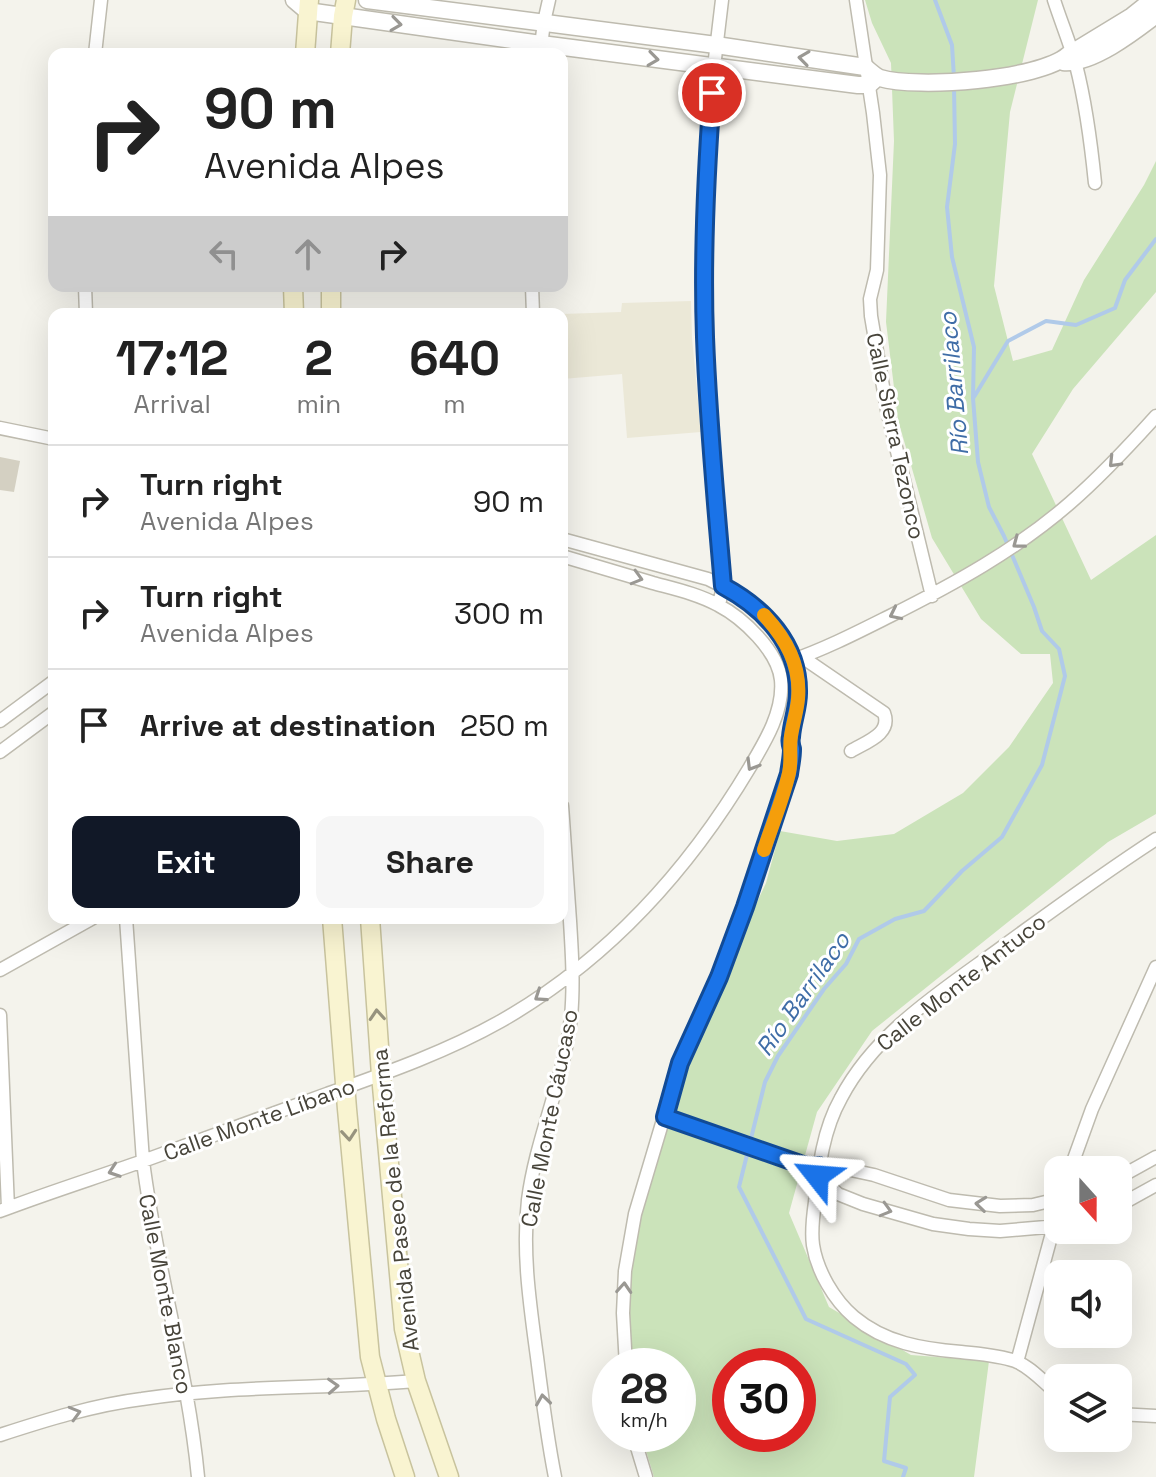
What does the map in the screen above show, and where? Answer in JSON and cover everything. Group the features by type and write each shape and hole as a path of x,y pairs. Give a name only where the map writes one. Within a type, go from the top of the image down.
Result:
{"main road":[{"path":"303,4 305,48"},
{"path":"341,48 344,8"},
{"name":"Avenida Paseo de la Reforma","path":"332,924 370,1357 405,1477"},
{"name":"Avenida Paseo de la Reforma","path":"370,924 404,1329 416,1381 449,1477"}],"street":[{"path":"96,48 101,0"},
{"path":"367,0 716,45 870,77"},
{"path":"541,48 549,0"},
{"path":"719,605 723,586 708,406 704,259 706,172 722,0"},
{"name":"Calle Sierra Tezonco","path":"856,0 870,77 880,175 877,270 870,299 871,316 887,410 932,596"},
{"path":"1054,0 1087,112 1095,183"},
{"path":"1069,59 1152,0"},
{"path":"303,4 344,8 536,48"},
{"path":"568,52 714,67 904,81 973,80 1033,71 1106,49 1156,15"},
{"path":"568,558 719,605 750,629 778,665 932,596 1005,553 1069,504 1156,416"},
{"path":"0,428 48,438"},
{"path":"568,541 688,573 740,595 774,626 798,658 884,713 887,720 882,733 851,751"},
{"path":"625,1348 625,1271 635,1214 680,1063 719,977 789,774 798,696 798,658"},
{"name":"Calle Monte Líbano","path":"4,1210 381,1075 472,1036 523,1007 573,972 627,926 668,882 732,798 771,728 781,699 782,682 778,665"},
{"path":"0,721 48,685"},
{"path":"0,752 48,716"},
{"path":"771,728 791,738"},
{"name":"Calle Monte Antuco","path":"1017,1362 978,1354 919,1348 876,1332 853,1316 838,1300 818,1262 813,1243 812,1168 854,1075 889,1035 970,970 1156,839"},
{"name":"Calle Monte Cáucaso","path":"555,1477 528,1284 526,1241 534,1169 571,1018 573,972 568,897"},
{"path":"0,970 82,924"},
{"name":"Calle Monte Blanco","path":"126,924 143,1161 198,1477"},
{"path":"1075,1156 1092,1109 1156,967"},
{"path":"0,1015 4,1210"},
{"path":"665,1117 812,1168 846,1169 874,1175 949,1200 1000,1206 1044,1202"},
{"path":"1132,1170 1156,1157"},
{"path":"812,1168 838,1194 933,1224 1000,1231 1044,1228"},
{"path":"1132,1198 1156,1185"},
{"path":"1044,1382 1017,1362 1050,1244"},
{"path":"0,1435 104,1405 143,1398 416,1381"},
{"path":"1132,1415 1156,1416"},
{"path":"638,1452 646,1477"}],"shaded area":[{"path":"691,301 701,432 627,438 622,374 568,378 568,314 621,312 622,303"}],"green space":[{"path":"865,0 1038,0 1010,112 994,286 1013,361 1052,350 1084,280 1156,161 1156,292 1073,389 1032,454 1091,580 1156,535 1156,814 1108,842 872,1031 817,1112 789,1213 829,1307 911,1355 989,1361 974,1477 654,1477 646,1452 696,1452 696,1348 630,1348 627,1314 639,1214 688,1066 766,883 780,831 837,841 894,834 963,793 1009,747 1053,683 1050,654 1021,654 981,619 932,538 898,420 886,322 894,141 891,63"}],"building":[{"path":"0,457 20,461 14,492 0,490"}],"waterway":[{"name":"Río Barrilaco","path":"935,0 952,45 954,78"},
{"name":"Río Barrilaco","path":"903,1477 906,1468 884,1461 890,1397 915,1375 906,1364 806,1319 739,1187 765,1082 778,1056 824,989 846,964 859,939 895,919 924,911 962,871 1002,837 1042,765 1065,676 1059,649 1042,631 989,507 978,462 973,398 974,347 952,257 947,207 955,144 954,87"},
{"path":"974,397 1008,341 1046,321 1076,325 1115,308 1125,280 1156,239"}],"slow traffic":[{"path":"764,615 795,660 798,696 789,774 764,850"}],"route":[{"path":"712,93 706,172 705,334 723,586 759,610 786,643 795,660 798,696 789,774 719,977 680,1063 665,1117 800,1164 819,1166 817,1176"}]}
